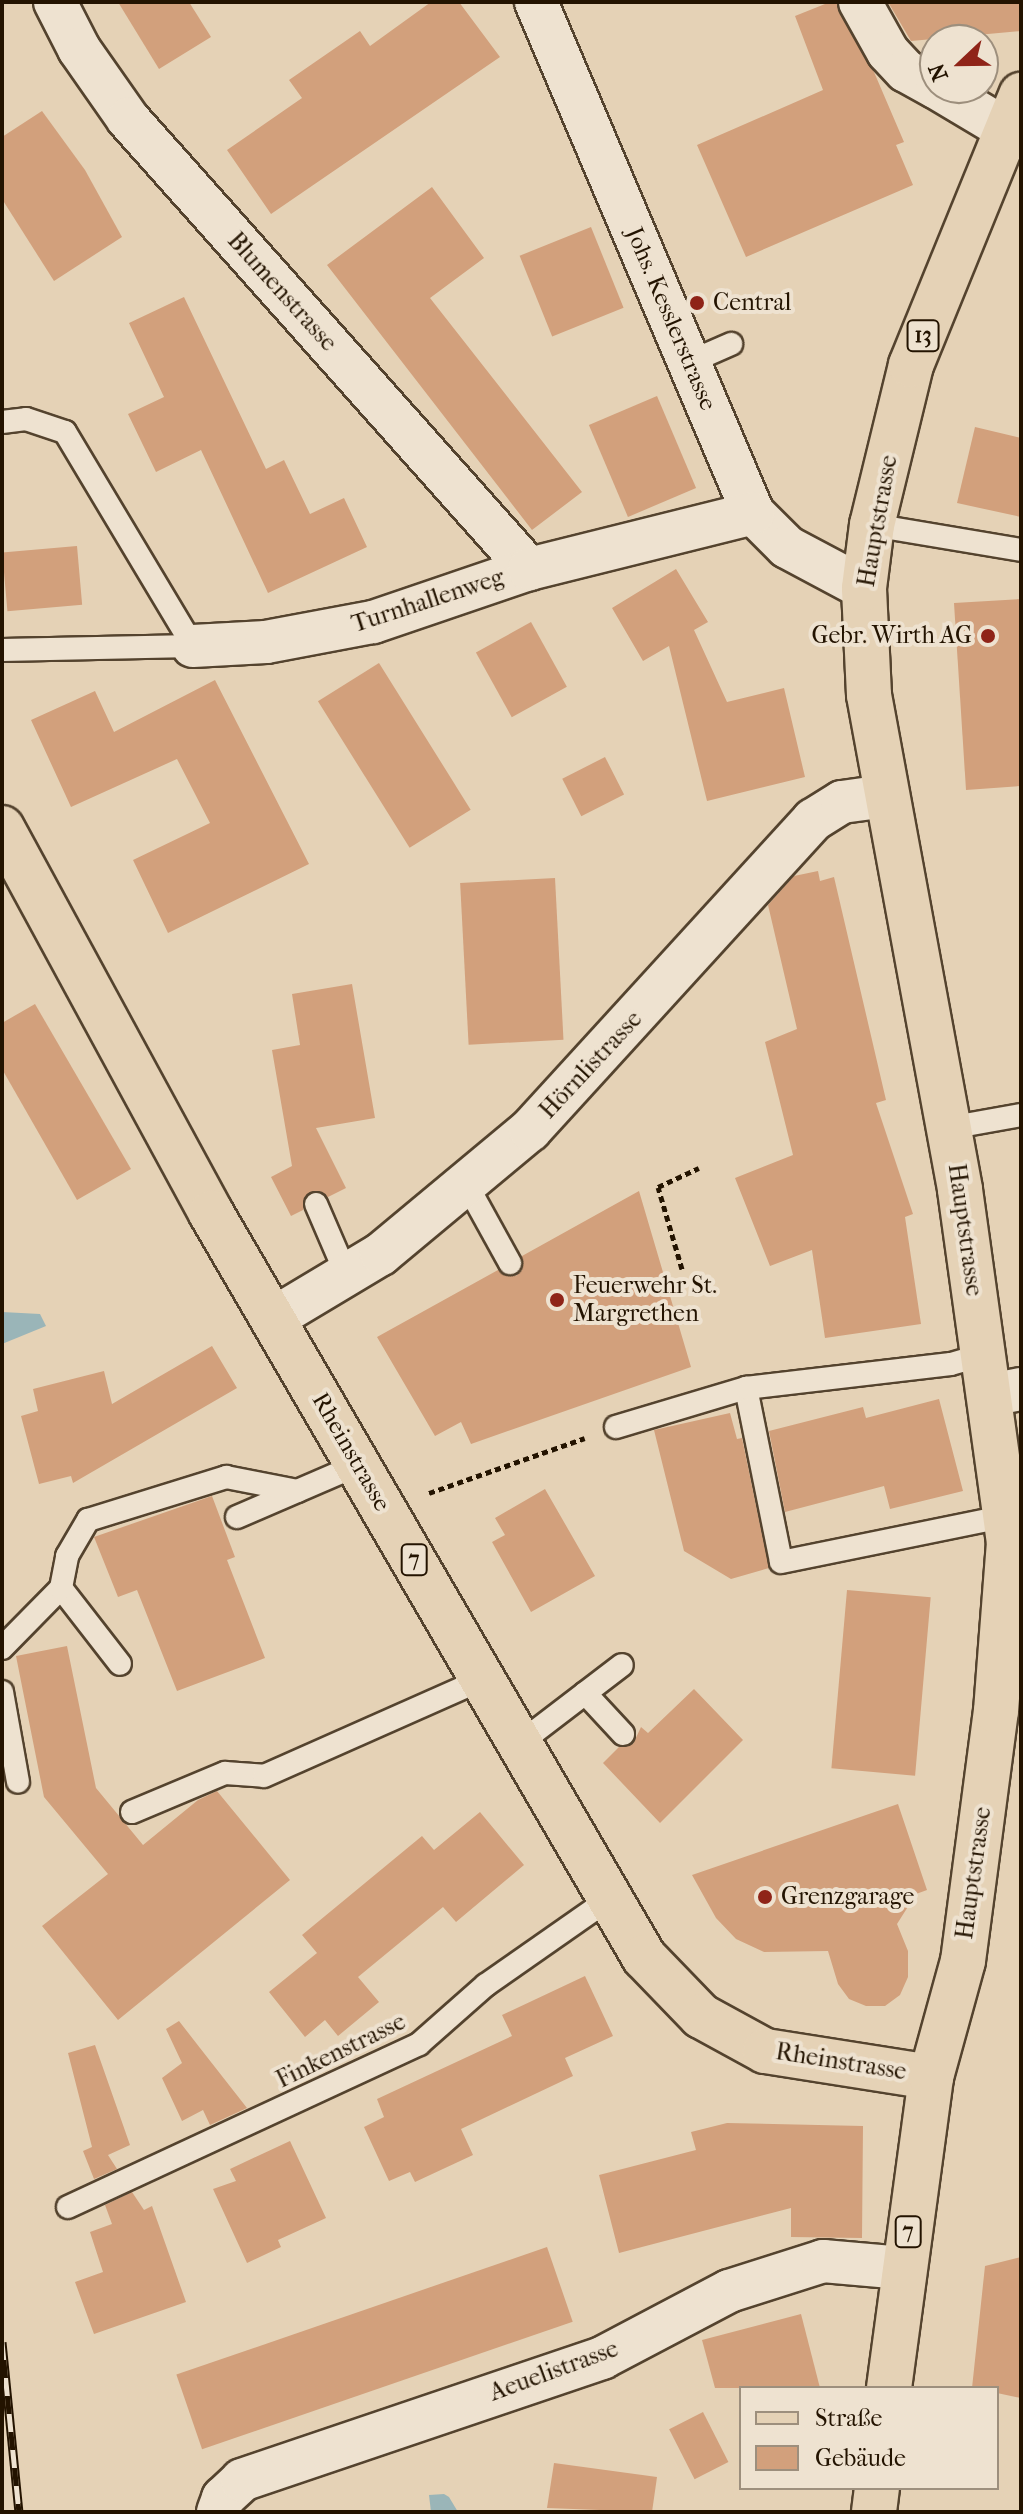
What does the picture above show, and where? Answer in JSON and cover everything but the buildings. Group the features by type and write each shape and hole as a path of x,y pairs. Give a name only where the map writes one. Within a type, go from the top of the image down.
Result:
{"main road":[{"name":"Hauptstrasse","path":"889,2386 931,2077 963,1961 1008,1719 1009,1543 998,1380 885,796 869,695 864,588 872,525 911,365 982,107"},
{"name":"Rheinstrasse","path":"2,828 114,1038 358,1465 609,1899 665,1983 701,2016 765,2051 931,2077"},
{"path":"874,2512 877,2490"}],"street":[{"name":"Blumenstrasse","path":"55,2 79,49 128,119 529,569"},
{"name":"Johs. Kesslerstrasse","path":"536,2 753,513 787,547 864,588"},
{"path":"860,2 888,52 906,71 982,107"},
{"name":"Turnhallenweg","path":"193,646 266,642 373,622 529,569 753,513"},
{"name":"Hörnlistrasse","path":"274,1318 347,1276 468,1187 530,1130 645,1008 813,820 842,802 885,796"},
{"name":"Aeuelistrasse","path":"218,2512 223,2498 242,2480 602,2358 729,2291 823,2261 903,2268"}],"lane":[{"path":"690,362 731,344"},
{"path":"2,422 26,419 65,432 193,646"},
{"path":"872,525 1021,550"},
{"name":"Turnhallenweg","path":"2,650 193,646"},
{"path":"949,1128 1021,1115"},
{"path":"468,1187 510,1263"},
{"path":"316,1204 347,1276"},
{"path":"616,1427 746,1388 951,1364 998,1380"},
{"path":"746,1388 781,1562 1007,1516"},
{"path":"237,1517 358,1465"},
{"path":"2,1648 61,1588 67,1556 88,1520 226,1477 298,1491"},
{"path":"61,1588 120,1664"},
{"path":"520,1743 622,1665"},
{"path":"132,1812 225,1773 264,1776 483,1679"},
{"path":"2,1692 18,1782"},
{"path":"585,1693 623,1734"},
{"name":"Finkenstrasse","path":"68,2207 419,2044 486,1985 609,1899"}],"path":[{"path":"682,1269 658,1187 699,1168"},
{"path":"420,1496 616,1427"}],"water":[{"path":"2,1312 40,1314 46,1326 2,1344"},
{"path":"444,2494 458,2512 431,2512 429,2495"}],"railway":[{"path":"2,2342 19,2512"}],"place":[{"name":"Central","path":"697,303"},
{"name":"Gebr. Wirth AG","path":"988,636"},
{"name":"Feuerwehr St. Margrethen","path":"557,1300"},
{"name":"Grenzgarage","path":"765,1897"}]}
